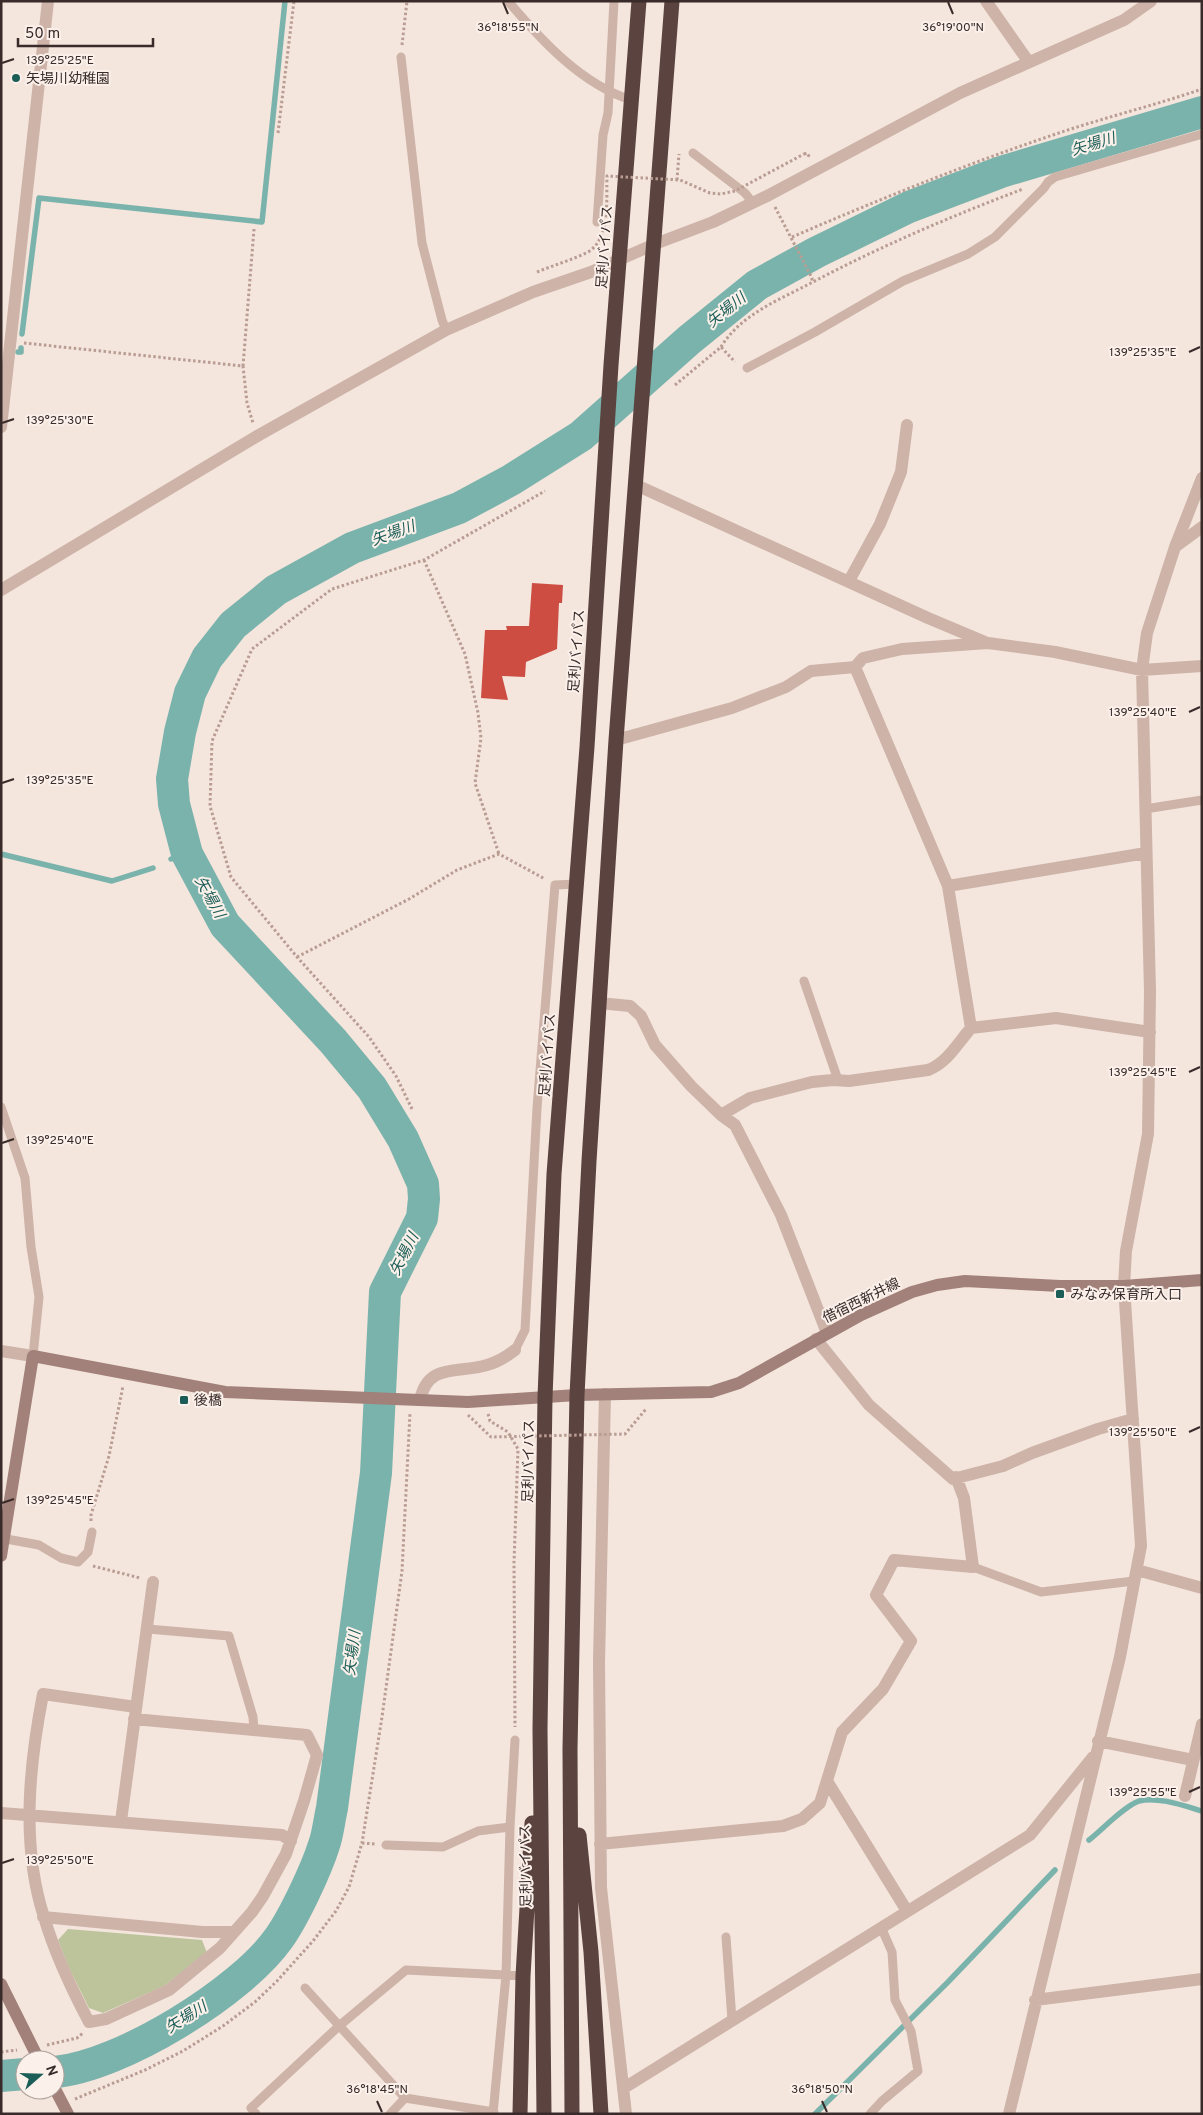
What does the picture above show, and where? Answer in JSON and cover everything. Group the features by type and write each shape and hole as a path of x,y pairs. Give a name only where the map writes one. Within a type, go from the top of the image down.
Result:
{"highway":[{"name":"足利バイパス","path":"544,2114 540,1729 545,1397 554,1174 576,884 611,365 639,1"},
{"path":"572,2114 570,1749 577,1395 616,740 672,1"},
{"path":"520,2114 523,1976 540,1729"},
{"path":"570,1749 590,1952 601,2114"}],"street":[{"path":"1,427 6,341 48,1"},
{"path":"986,1 1028,61"},
{"path":"1,590 259,435 446,330 533,292 619,261 654,244 713,222 753,203 960,93 1028,61 1069,46 1124,20 1137,5 1151,1"},
{"path":"849,582 880,524 901,472 907,425"},
{"path":"1009,2114 1035,2000 1120,1657 1142,1546 1124,1286 1126,1251 1148,1134 1150,1032 1142,670 1147,633 1175,547 1202,478"},
{"path":"636,485 988,643"},
{"path":"1175,547 1202,527"},
{"path":"616,740 732,708 786,687 811,670 855,667 863,658 902,650 988,643 1055,652 1142,670 1202,666"},
{"path":"855,667 948,886 971,1028"},
{"path":"948,886 1146,853"},
{"path":"599,1003 630,1006 641,1016 656,1045 691,1086 720,1116 735,1125 782,1215 821,1336 869,1405 953,1479 1003,1466 1032,1452 1098,1429 1134,1419"},
{"path":"720,1116 750,1098 812,1082 857,1080 928,1070 937,1067 971,1028 1056,1018 1150,1032"},
{"name":"借宿西新井線","path":"126,1373 225,1392 366,1399 487,1401 577,1395 710,1392 739,1383 821,1336 888,1302 937,1284 966,1281 1060,1286 1124,1286 1202,1280"},
{"path":"420,1400 423,1387 428,1380 436,1375 448,1371 486,1366 504,1358 515,1350"},
{"path":"1,1351 126,1373"},
{"path":"1,1556 33,1356"},
{"path":"605,1394 598,1662 601,1888 626,2114"},
{"path":"600,1844 782,1826 802,1819 820,1803 842,1732 883,1689 911,1641 876,1595 894,1560 973,1567 964,1498 956,1478"},
{"path":"1136,1575 1202,1588"},
{"path":"121,1821 153,1582"},
{"path":"43,1694 135,1713 254,1731 307,1735 316,1755 291,1841 263,1896 234,1932 214,1953 169,1990 106,2019 88,2022 66,1978 43,1917 35,1877 30,1815 37,1726 43,1694"},
{"path":"1185,1796 1202,1724"},
{"path":"624,2088 1030,1835 1097,1747"},
{"path":"1097,1747 1193,1760"},
{"path":"827,1781 907,1911"},
{"path":"1,1812 282,1835 291,1841"},
{"path":"43,1917 202,1932 234,1932"},
{"path":"1035,2000 1202,1978"},
{"path":"1,1984 39,2050"},
{"path":"61,2100 68,2114"}],"lane":[{"path":"508,1 560,56 600,87 631,100"},
{"path":"597,222 603,136 608,112 614,1"},
{"path":"401,57 422,243 434,294 446,330"},
{"path":"747,368 815,332 903,281 968,254 1002,230 1055,177 1112,158 1202,134"},
{"path":"693,154 745,193 753,203"},
{"path":"1145,808 1202,800"},
{"path":"515,1350 525,1330 537,1108 555,885 576,884"},
{"path":"804,981 838,1080"},
{"path":"1,1107 25,1178 31,1247 39,1297 33,1356"},
{"path":"3,1538 38,1545 61,1558 78,1562 88,1552 92,1532"},
{"path":"973,1567 1041,1592 1136,1575"},
{"path":"148,1629 229,1636 253,1717 254,1731"},
{"path":"305,1988 405,2098 493,2113 506,1975 510,1827 515,1740"},
{"path":"386,1845 443,1847 478,1831 510,1827"},
{"path":"870,2114 882,2101 918,2071 911,2031 894,2000 892,1952 881,1927"},
{"path":"726,1937 732,2020"},
{"path":"256,2114 251,2108 339,2026 406,1970 523,1976"},
{"path":"390,2114 405,2098"}],"path":[{"path":"278,133 294,1"},
{"path":"401,57 407,1"},
{"path":"793,239 922,182 1055,134 1149,107 1202,89"},
{"path":"677,180 680,147"},
{"path":"538,272 588,252 598,241 604,227 607,176 677,180 710,193 729,193 804,154"},
{"path":"675,385 721,347 727,338 763,307 854,260 1022,189 1048,182"},
{"path":"773,203 793,239 812,278 812,282"},
{"path":"254,229 243,366 247,403 259,435"},
{"path":"6,341 243,366"},
{"path":"721,347 740,367 747,368"},
{"path":"412,1109 396,1076 369,1036 297,957 231,876 210,806 212,742 252,649 332,589 424,560 545,491"},
{"path":"424,560 465,654 478,713 481,738 475,783 499,854 555,885"},
{"path":"297,957 409,899 456,870 499,854"},
{"path":"92,1532 91,1515 109,1456 126,1373"},
{"path":"487,1401 490,1421 508,1432 518,1449 514,1563 515,1740"},
{"path":"468,1415 491,1437 625,1434 646,1408"},
{"path":"78,1562 153,1582"},
{"path":"45,2050 77,2038 84,2033"},
{"path":"1,2052 15,2050"}],"green space":[{"path":"68,1929 202,1940 207,1953 164,1986 103,2013 89,2008 69,1968 58,1940"}],"building":[{"path":"532,583 563,585 562,603 559,603 557,649 526,662 525,677 502,676 508,700 481,698 485,630 507,630 506,626 529,626"}],"waterway":[{"path":"22,334 39,198 262,222 285,1"},
{"name":"矢場川","path":"65,2070 82,2067 145,2041 209,2003 237,1981 261,1959 279,1938 298,1906 316,1867 325,1841 332,1808 376,1473 385,1292 422,1218 424,1199 423,1184 403,1139 372,1088 333,1041 225,925 187,854 174,804 172,779 180,732 190,693 207,658 233,625 276,590 352,548 459,508 511,480 581,436 689,340 757,285 817,252 909,207 1001,172 1202,112"},
{"path":"18,352 21,352 21,348"},
{"path":"1,854 112,881 153,868"},
{"path":"171,859 187,854"},
{"path":"1089,1840 1120,1813 1139,1801 1162,1801 1202,1811"},
{"path":"815,2114 948,1982 1055,1870"},
{"name":"矢場川","path":"1,2076 15,2075"}],"place":[{"name":"矢場川幼稚園","path":"16,78"},
{"name":"みなみ保育所入口","path":"1060,1294"},
{"name":"後橋","path":"184,1400"}]}
